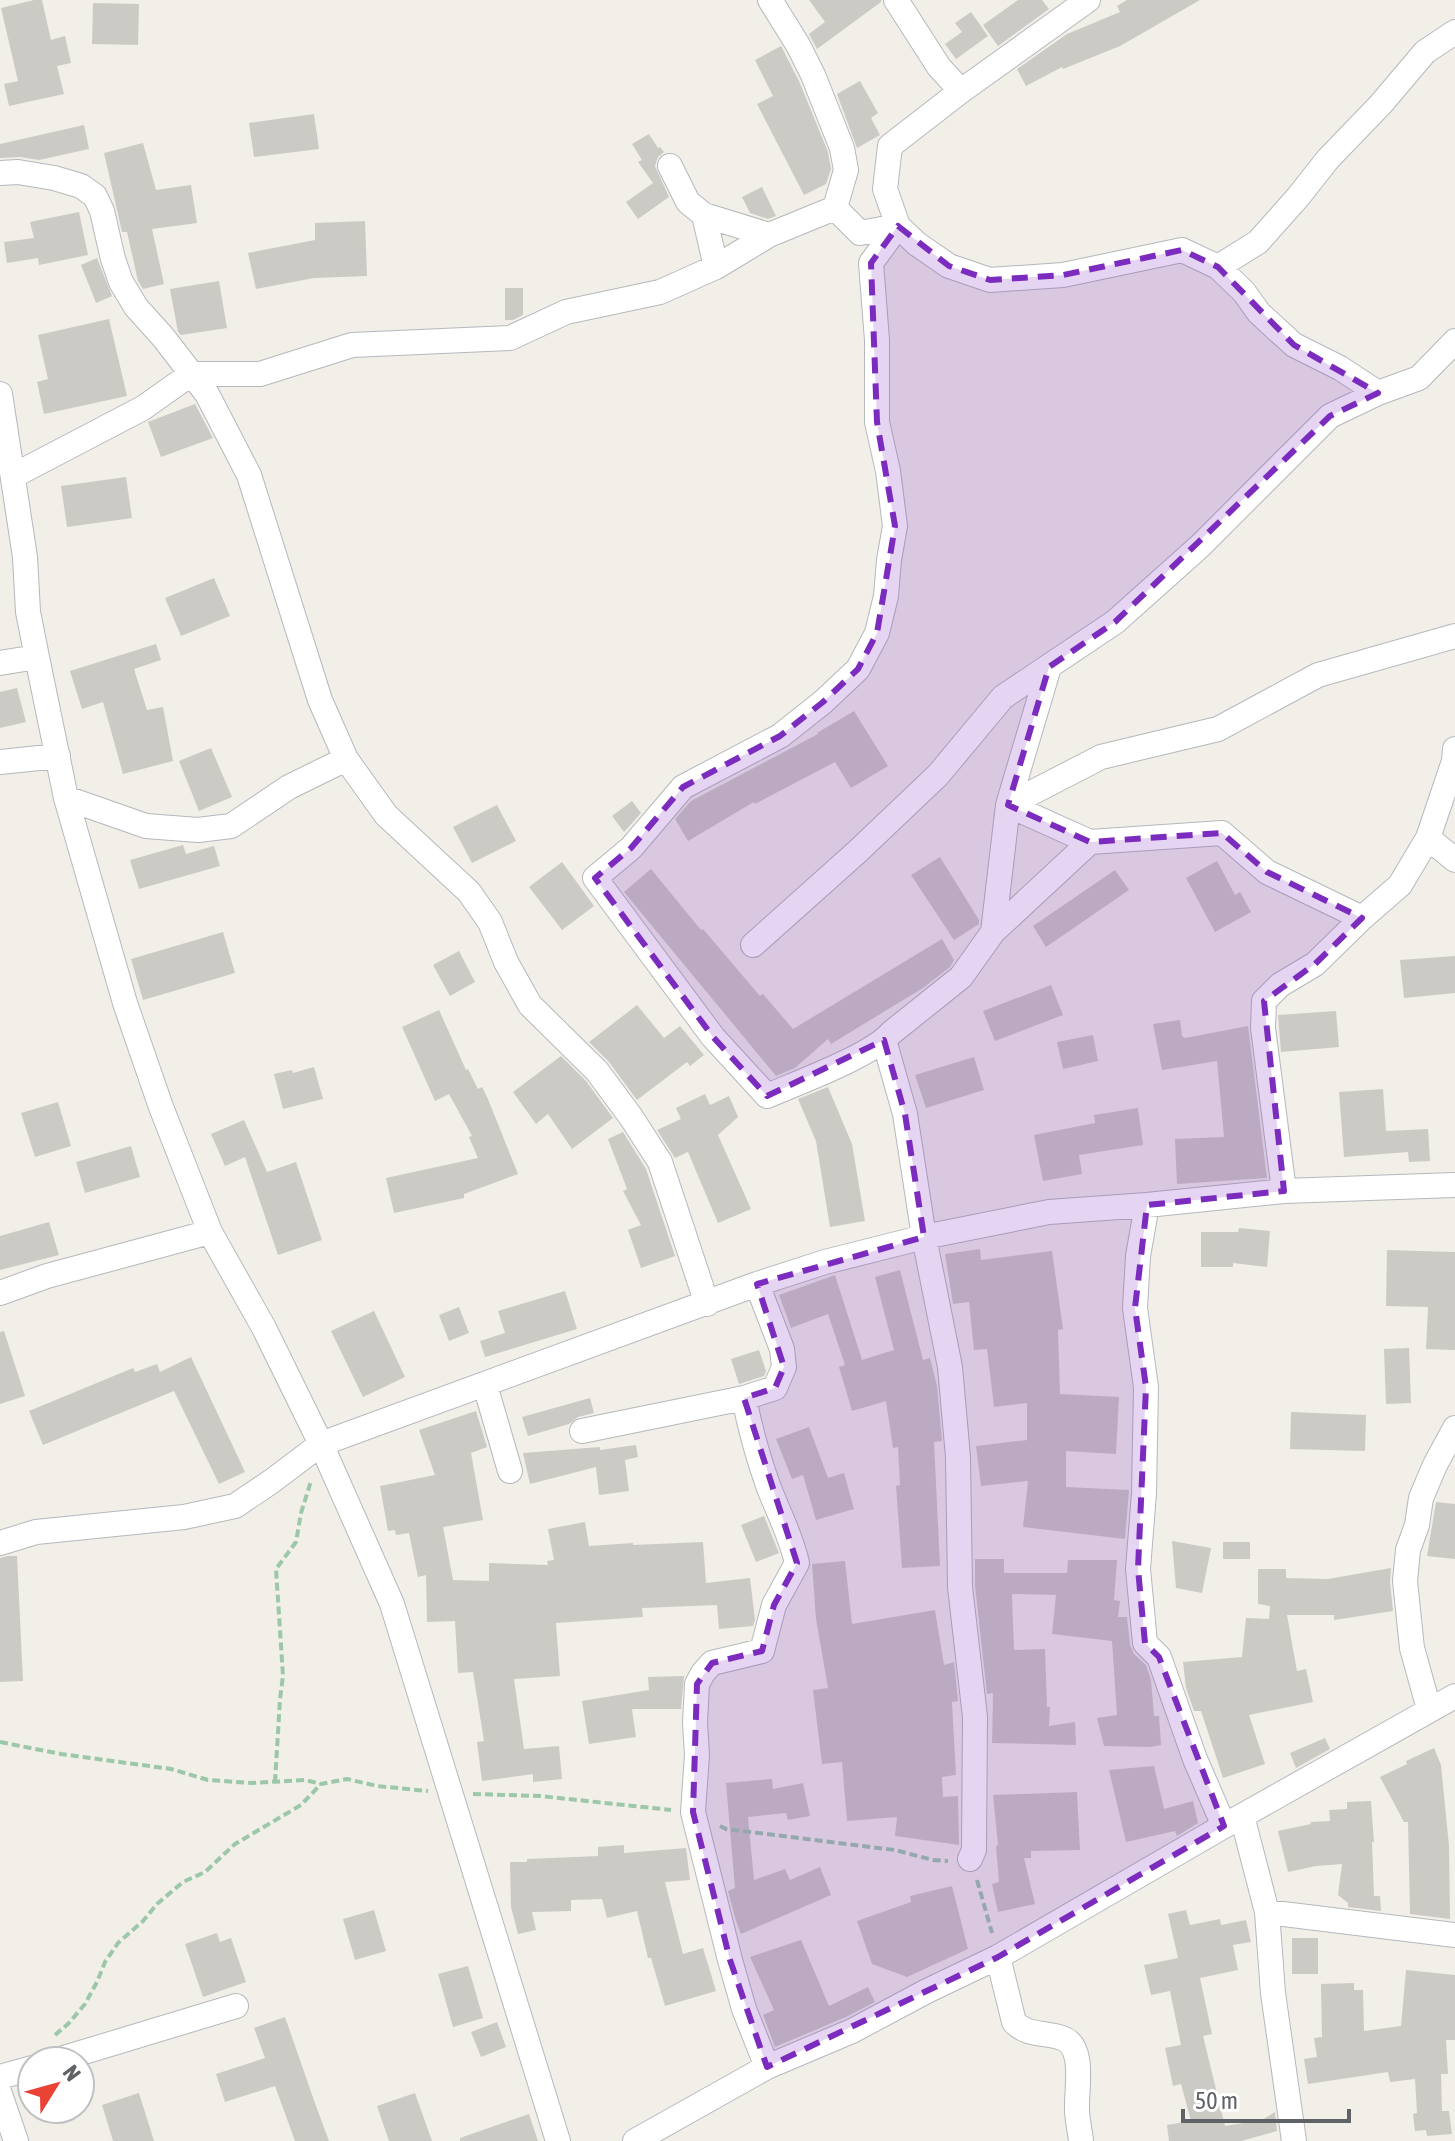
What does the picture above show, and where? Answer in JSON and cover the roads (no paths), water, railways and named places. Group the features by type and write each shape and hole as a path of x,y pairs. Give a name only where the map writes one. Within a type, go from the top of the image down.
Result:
{"street":[{"path":"770,0 813,75 842,148 846,170 835,208"},
{"path":"896,0 939,67 961,91"},
{"path":"1072,5 890,146 885,189 898,226 917,244 949,266 990,280 1063,275 1182,250 1218,267 1244,292 1259,313 1294,345 1340,368 1378,393"},
{"path":"1218,267 1258,242 1425,52 1455,32"},
{"path":"670,166 688,202 704,215 769,235"},
{"path":"0,173 18,172 54,178 81,186 95,196 121,282 136,307 207,394 249,475 320,700 346,759 386,815 469,892 490,922 506,962 530,1005 597,1071 631,1117 660,1162 707,1304"},
{"path":"835,208 860,233 898,226"},
{"path":"13,476 143,408 191,374 260,374 352,345 510,338 566,312 660,292 716,267 769,235 835,208"},
{"path":"704,215 716,267"},
{"path":"898,226 871,263 877,340 877,422 888,471 895,526 886,596 877,633 858,669 823,702 780,736 683,787 631,848 595,878 713,1037 767,1096 841,1064 884,1040 961,977 993,932 1090,842"},
{"path":"753,945 938,775 1003,697 1115,622 1200,546 1330,416 1419,378 1455,341"},
{"path":"1,400 25,557 28,612 37,657 66,798 125,1003 161,1107 210,1232 264,1328 321,1444 392,1604 558,2141"},
{"path":"1008,805 1101,757 1218,729 1318,675 1455,636"},
{"path":"0,663 37,657"},
{"path":"993,932 1008,805 1049,667"},
{"path":"1284,1191 1263,1028 1264,1001 1280,985 1315,964 1400,885 1428,838 1454,761 1455,749"},
{"path":"0,762 58,756"},
{"path":"66,798 146,826 198,830 231,826 289,787 346,759"},
{"path":"1008,805 1090,842 1222,833 1267,872 1362,918"},
{"path":"1428,838 1455,860"},
{"path":"884,1040 905,1114 924,1237 950,1367 958,1457 960,1587 975,1717 974,1850 970,1859"},
{"path":"0,1543 36,1532 184,1517 235,1506 321,1444 757,1284 825,1262 924,1237 1049,1212 1284,1191 1455,1185"},
{"path":"1147,1205 1138,1256 1135,1308 1146,1387 1144,1493 1138,1569 1145,1643 1159,1657 1195,1759 1233,1821 1267,1912 1273,1993 1294,2141"},
{"path":"0,1293 47,1276 210,1232"},
{"path":"582,1431 744,1398 775,1388 784,1367 782,1349 757,1284"},
{"path":"485,1385 510,1471"},
{"path":"744,1398 752,1436 769,1488 791,1537 797,1563 774,1605 762,1651 712,1663 697,1684 693,1812 741,1997 767,2067"},
{"path":"1429,1709 1412,1648 1405,1581 1408,1550 1417,1525 1421,1498 1455,1428"},
{"path":"635,2141 767,2067 852,2031 998,1957 1455,1696"},
{"path":"1267,1912 1455,1935"},
{"path":"998,1957 1014,2022 1020,2029 1064,2039 1072,2044 1079,2077 1077,2107 1081,2141"},
{"path":"96,2048 236,2006"},
{"path":"0,2094 16,2141"}]}
